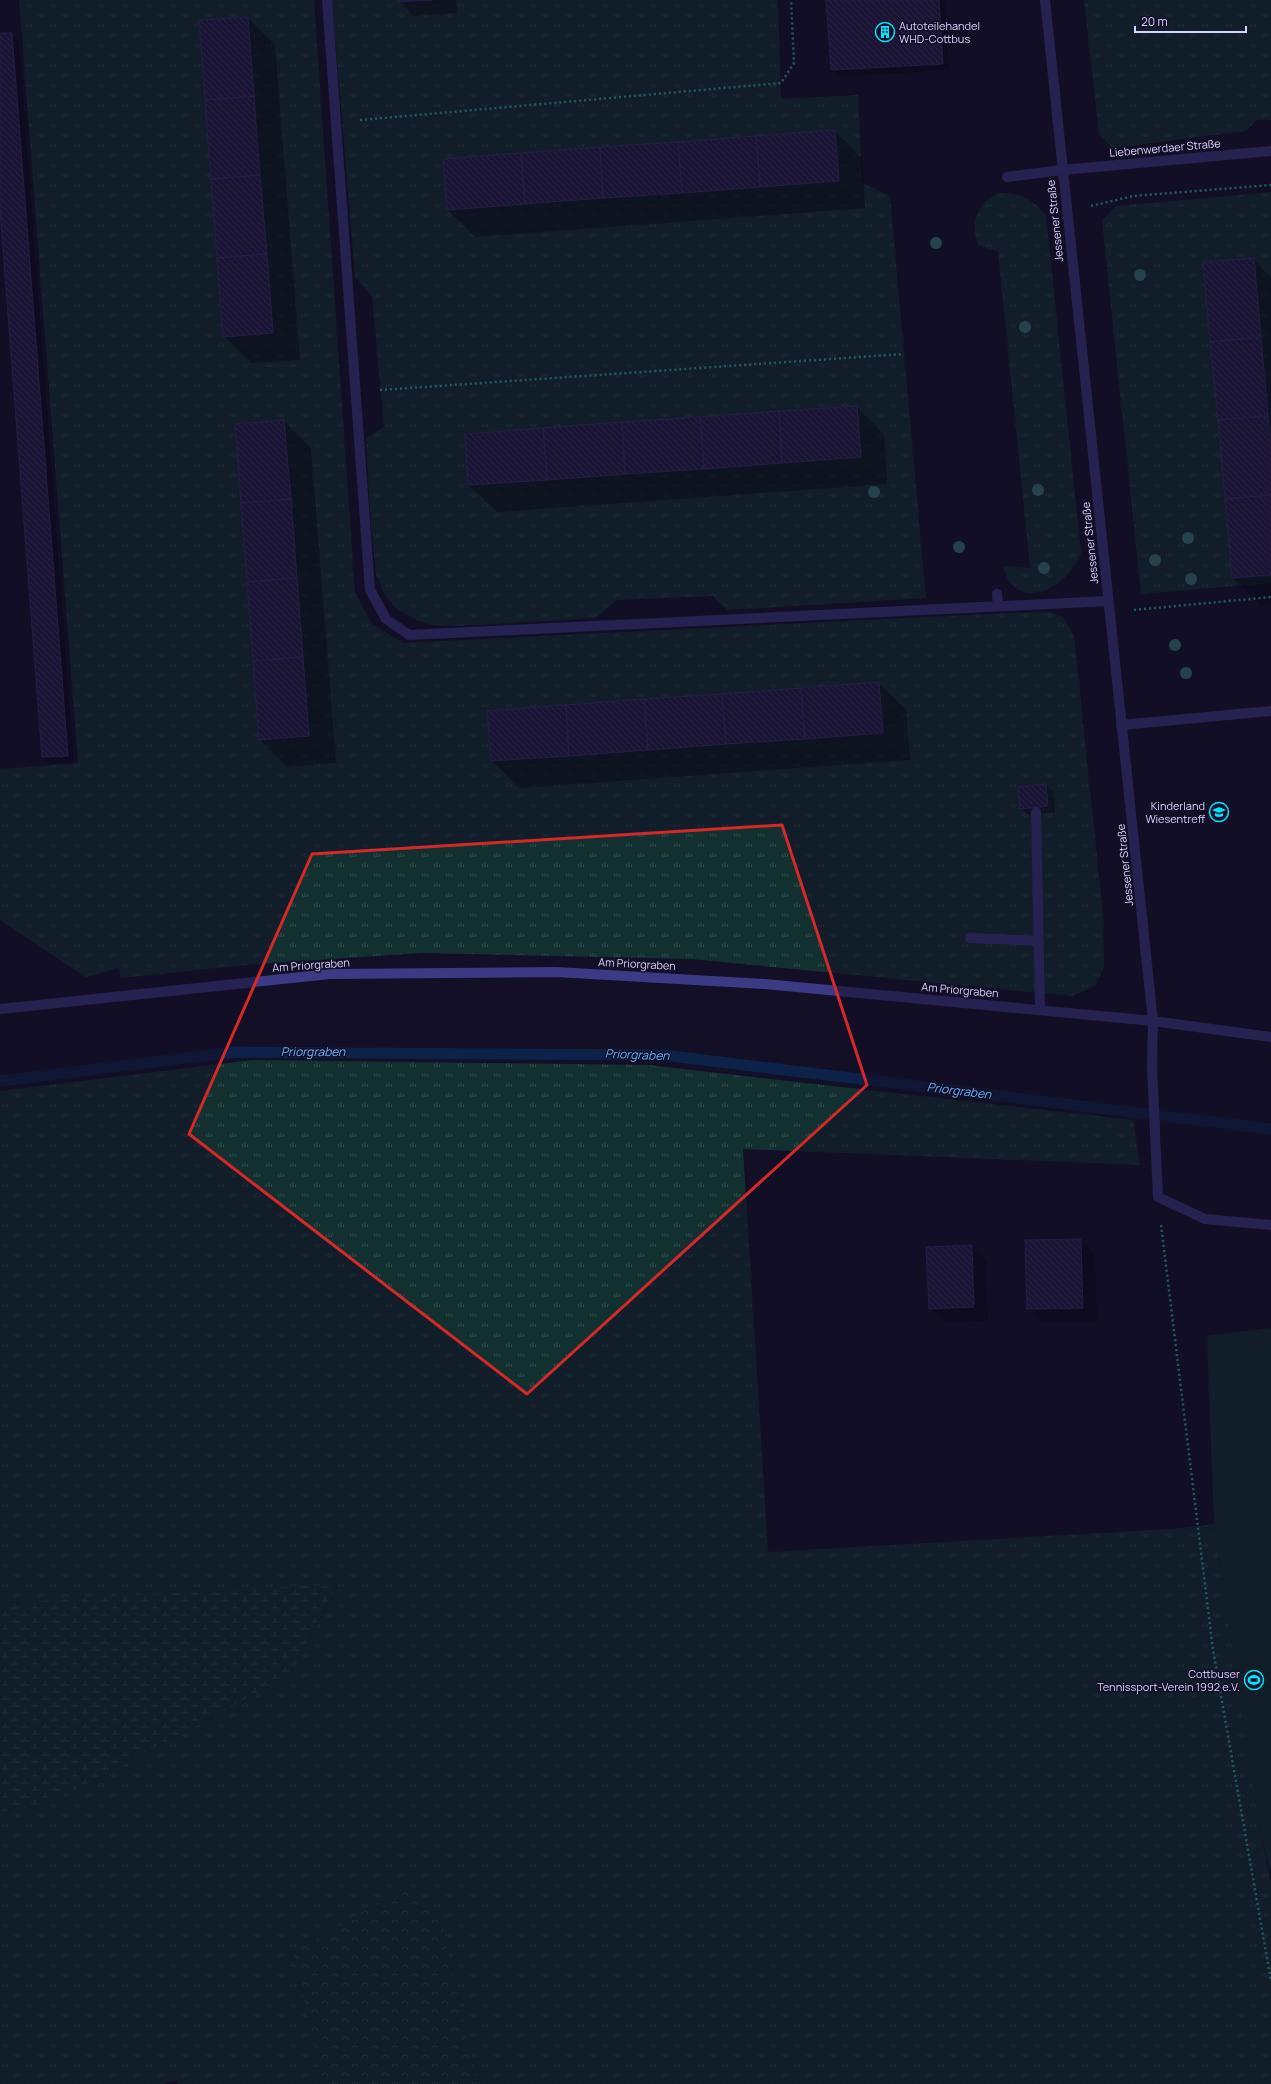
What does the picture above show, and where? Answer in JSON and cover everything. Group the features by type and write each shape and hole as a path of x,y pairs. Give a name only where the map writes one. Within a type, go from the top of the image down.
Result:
{"street":[{"path":"328,0 370,590 386,619 410,635 1108,601"},
{"name":"Jessener Straße","path":"1045,0 1066,212 1153,1021 1152,1067 1154,1084 1158,1197"},
{"name":"Liebenwerdaer Straße","path":"1007,177 1062,170 1271,151"},
{"path":"997,594 998,606"},
{"path":"1121,725 1271,710"},
{"path":"1036,812 1040,1010"},
{"path":"970,938 1039,941"},
{"name":"Am Priorgraben","path":"0,1009 330,974 556,972 765,984 1153,1021 1271,1037"},
{"path":"1158,1197 1205,1219 1271,1225"}],"path":[{"path":"337,122 780,83 794,63 791,0"},
{"path":"1066,212 1133,196 1271,185"},
{"path":"356,391 903,354"},
{"path":"1109,612 1271,597"},
{"path":"1158,1197 1213,1650 1271,1980"}],"highlighted area":[{"path":"782,825 867,1085 527,1394 189,1134 312,854"}],"green space":[{"path":"19,0 314,0 355,592 371,623 403,643 989,614 1050,612 1063,617 1074,636 1103,914 1104,967 1095,986 1072,996 691,959 422,953 256,964 121,978 119,968 86,977 0,920 0,769 78,763"},
{"path":"332,0 778,0 781,99 858,95 862,183 890,196 926,598 727,610 713,596 617,600 595,618 456,626 432,625 417,620 397,609 386,597 376,575 371,525 366,438 384,427 372,297 355,276"},
{"path":"1084,0 1271,0 1271,120 1256,120 1246,131 1113,148 1099,134"},
{"path":"1271,192 1271,583 1141,594 1102,220 1116,206"},
{"path":"998,193 1019,195 1031,201 1046,215 1081,553 1075,565 1066,577 1054,586 1042,591 1030,593 1019,590 1010,581 1003,566 1030,568 998,251 979,246 975,231 975,223 980,208 991,197"},
{"path":"252,1060 648,1065 1133,1120 1140,1165 743,1149 768,1552 1171,1529 1214,1524 1261,1836 1271,1883 1271,2084 477,2084 439,1911 293,1953 324,2084 178,2084 177,2081 162,2084 0,2084 0,1812 46,1805 290,1676 338,1585 0,1603 0,1091"},
{"name":"Cottbuser Tennissport-Verein 1992 e.V.","path":"1271,1328 1271,1873 1261,1836 1214,1524 1207,1336"},
{"path":"338,1584 290,1676 46,1805 0,1812 0,1603"},
{"path":"402,1889 439,1910 477,2084 324,2084 293,1953"}],"building":[{"path":"398,0 432,0 398,2"},
{"name":"Autoteilehandel WHD-Cottbus","path":"826,0 939,0 943,64 831,70"},
{"path":"248,17 254,96 205,100 199,20"},
{"path":"0,33 12,33 68,756 42,757 0,210"},
{"path":"254,96 260,175 211,179 205,100"},
{"path":"835,130 839,181 760,187 756,136"},
{"path":"756,136 760,187 682,193 678,142"},
{"path":"678,142 682,193 603,198 600,147"},
{"path":"600,147 603,198 525,204 521,153"},
{"path":"521,153 525,204 447,210 443,159"},
{"path":"260,175 267,254 217,258 211,179"},
{"path":"267,254 273,333 223,337 217,258"},
{"path":"1254,258 1261,337 1210,342 1203,262"},
{"path":"1261,337 1268,416 1218,420 1210,342"},
{"path":"857,406 861,457 782,463 779,411"},
{"path":"779,411 782,463 704,469 700,417"},
{"path":"1268,416 1271,446 1271,495 1225,499 1218,420"},
{"path":"700,417 704,469 625,474 622,422"},
{"path":"284,420 291,499 241,503 235,424"},
{"path":"622,422 625,474 547,480 543,428"},
{"path":"543,428 547,480 468,485 465,434"},
{"path":"1271,495 1271,575 1232,578 1225,499"},
{"path":"291,499 297,578 247,582 241,503"},
{"path":"297,578 303,657 253,661 247,582"},
{"path":"303,657 309,736 259,740 253,661"},
{"path":"879,682 883,733 805,739 801,688"},
{"path":"801,688 805,739 726,744 722,694"},
{"path":"722,694 726,744 648,750 644,699"},
{"path":"644,699 648,750 569,756 566,705"},
{"path":"566,705 569,756 491,761 487,711"},
{"path":"1046,784 1048,806 1020,809 1018,787"},
{"path":"1081,1239 1083,1308 1027,1309 1025,1240"},
{"path":"972,1245 974,1307 929,1309 926,1247"}],"waterway":[{"name":"Priorgraben","path":"0,1081 236,1052 662,1055 1271,1129"}],"place":[{"name":"Autoteilehandel WHD-Cottbus","path":"885,32"},
{"name":"Kinderland Wiesentreff","path":"1219,812"},
{"name":"Cottbuser Tennissport-Verein 1992 e.V.","path":"1254,1680"}]}
